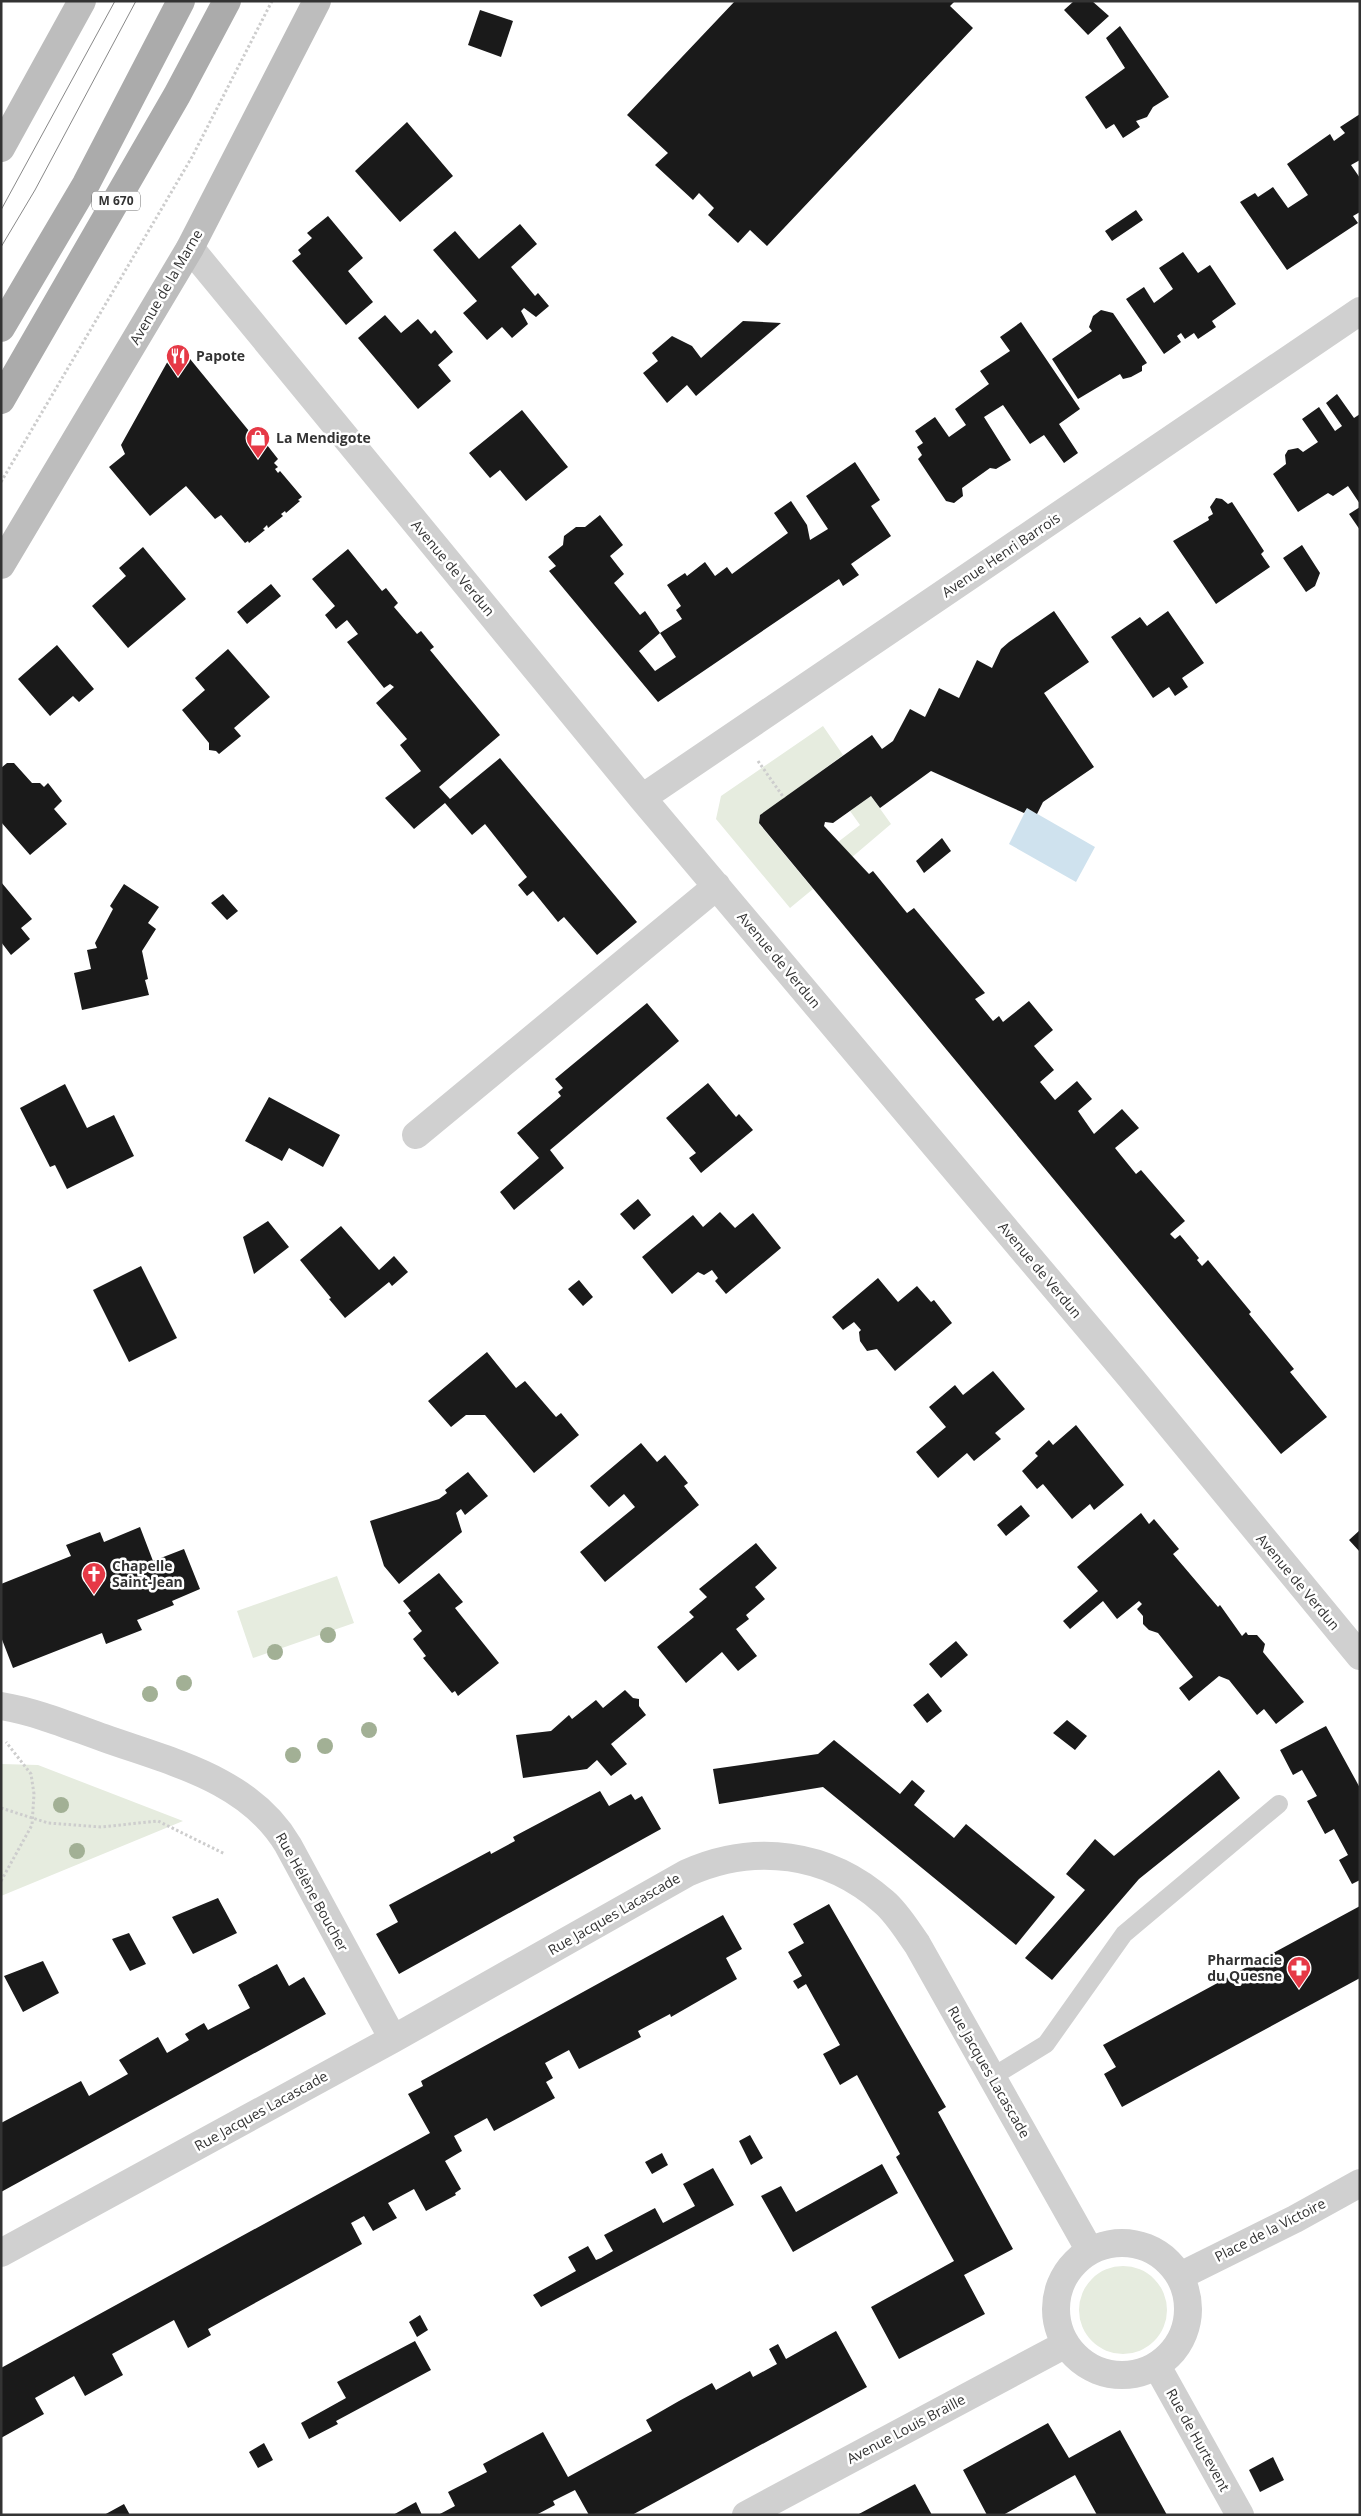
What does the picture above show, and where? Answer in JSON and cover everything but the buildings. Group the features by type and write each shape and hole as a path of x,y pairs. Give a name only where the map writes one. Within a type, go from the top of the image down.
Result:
{"main road":[{"name":"M 670","path":"1,328 86,184 181,1"},
{"name":"M 670","path":"1,400 177,95 226,1"}],"street":[{"path":"1,148 82,1"},
{"name":"Avenue de la Marne","path":"1,565 190,248 317,1"},
{"name":"Avenue de Verdun","path":"190,248 642,798 1125,1371 1360,1656"},
{"name":"Avenue Henri Barrois","path":"642,798 1360,311"},
{"path":"416,1135 717,886"},
{"name":"Rue Hélène Boucher","path":"1,1706 20,1709 42,1716 208,1776 257,1807 270,1819 284,1838 393,2039"},
{"name":"Rue Jacques Lacascade","path":"1,2253 393,2039 687,1872 710,1862 739,1856 764,1854 791,1857 816,1863 867,1888 885,1903 917,1944 1090,2251"},
{"name":"Place de la Victoire","path":"1180,2276 1295,2219 1360,2183"},
{"path":"1120,2243 1140,2245 1159,2254 1180,2276 1188,2303 1188,2321 1177,2347 1157,2366 1130,2375 1111,2375 1085,2364 1066,2344 1057,2324 1056,2303 1058,2292 1066,2273 1090,2251 1120,2243"},
{"name":"Avenue Louis Braille","path":"746,2515 1066,2344"},
{"name":"Rue de Hurtevent","path":"1157,2366 1240,2515"}],"lane":[{"path":"992,2077 1046,2044 1124,1934 1279,1804"}],"path":[{"path":"1,482 192,157 272,1"},
{"path":"758,761 784,798"},
{"path":"1,1881 32,1825 34,1794 31,1774 12,1752 5,1739"},
{"path":"1,1808 48,1823 101,1827 158,1821 225,1854"}],"shaded area":[{"path":"823,726 843,755 759,817 760,825 813,889 790,908 716,819 721,796"},
{"path":"871,796 891,824 851,858 838,842 860,825 850,811"},
{"path":"337,1576 354,1623 253,1658 237,1611"},
{"path":"1,1764 38,1765 183,1821 1,1896"},
{"path":"1123,2266 1140,2269 1154,2279 1164,2293 1167,2310 1164,2327 1154,2341 1140,2351 1123,2354 1106,2351 1092,2341 1082,2327 1079,2310 1082,2293 1092,2279 1106,2269"}],"water":[{"path":"1027,808 1095,847 1076,882 1009,844"}],"tram line":[{"path":"1,210 115,1"},
{"path":"1,247 35,190 136,1"}],"place":[{"name":"Papote","path":"178,377"},
{"name":"La Mendigote","path":"258,459"},
{"name":"Chapelle Saint-Jean","path":"94,1595"},
{"name":"Pharmacie du Quesne","path":"1299,1989"}]}
